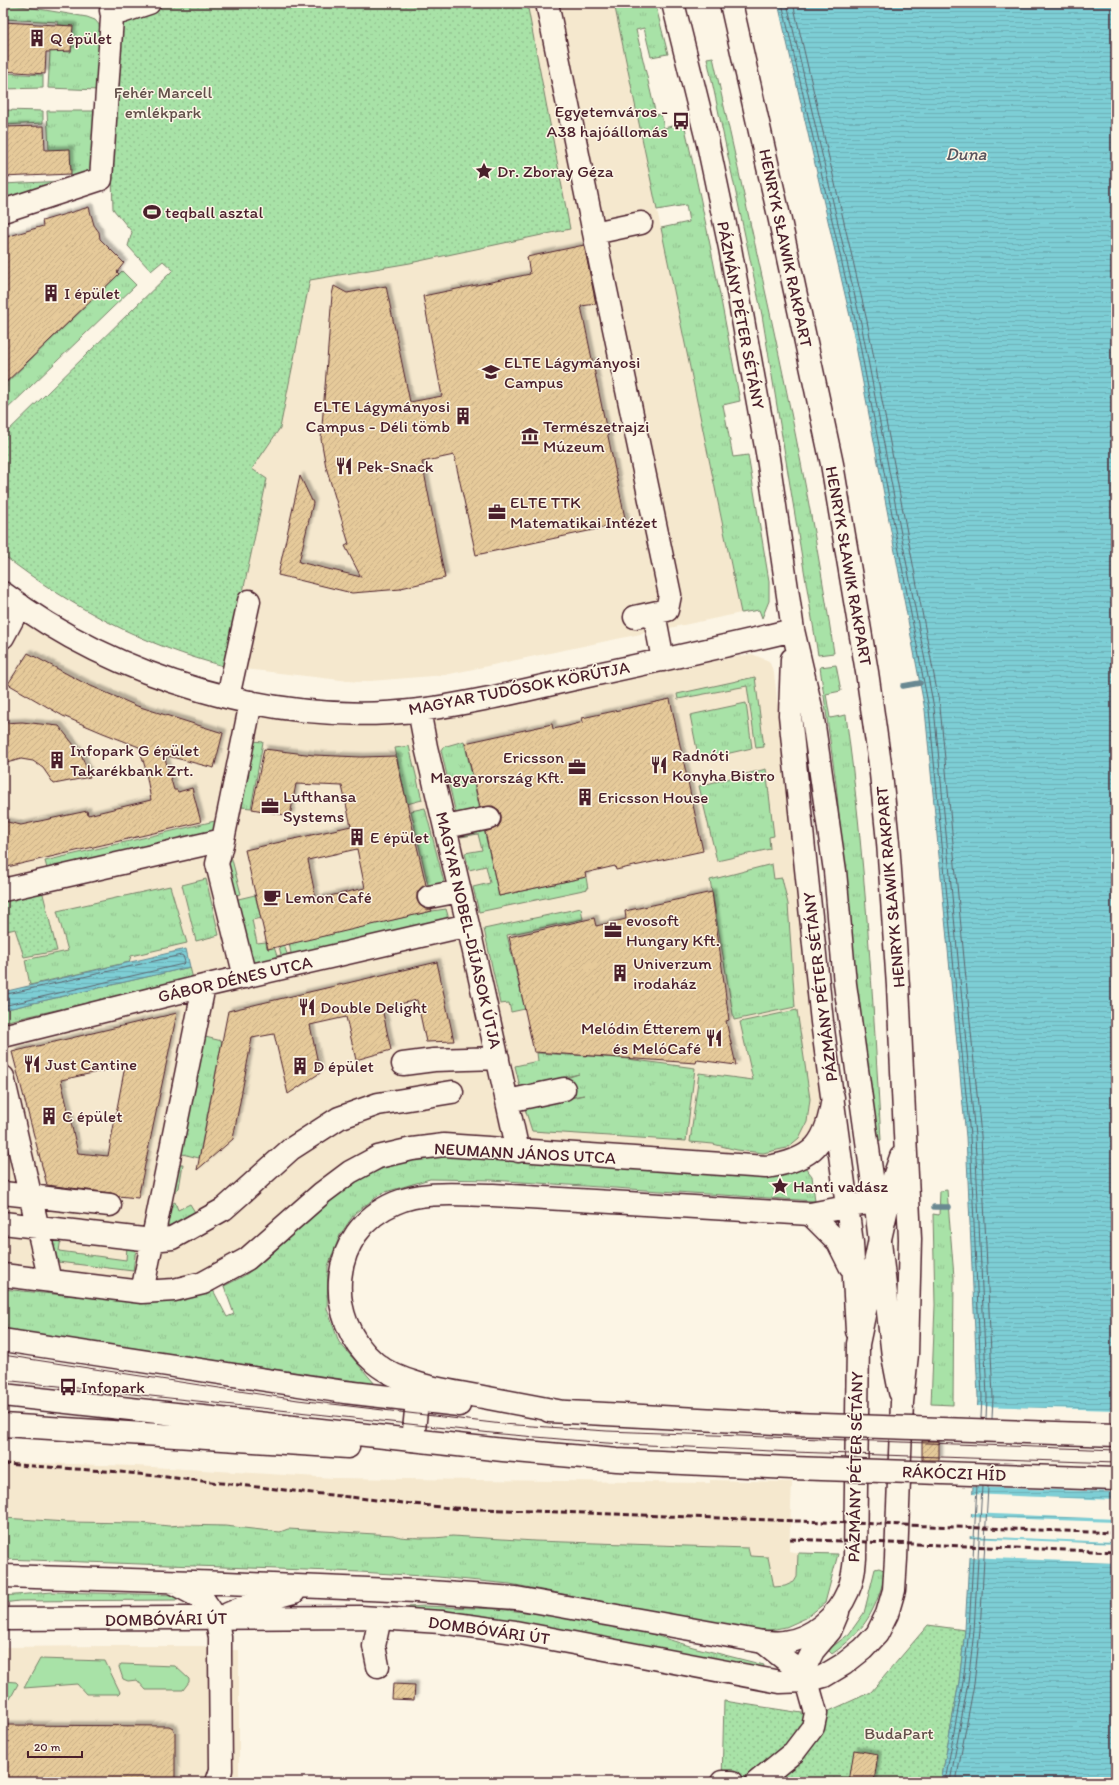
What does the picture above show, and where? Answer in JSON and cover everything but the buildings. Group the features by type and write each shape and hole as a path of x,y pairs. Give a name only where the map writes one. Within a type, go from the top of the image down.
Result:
{"main road":[{"path":"3,211 101,180 112,7 122,12 149,3"},
{"path":"547,3 670,595 667,610 645,615 663,660"},
{"name":"PÁZMÁNY PÉTER SÉTÁNY","path":"673,3 708,144 731,256 768,458 793,630 814,728 835,871 845,984 875,1198 894,1356 902,1402 896,1559"},
{"name":"HENRYK SŁAWIK RAKPART","path":"731,3 779,216 832,464 866,664 880,764 889,850 898,986 904,1138 910,1239 907,1354 902,1402"},
{"path":"594,233 641,223"},
{"path":"3,637 11,599"},
{"name":"MAGYAR TUDÓSOK KÖRÚTJA","path":"11,599 95,650 141,670 228,697 251,702 307,710 342,712 384,713 419,710 521,691 793,630"},
{"path":"228,697 249,601"},
{"name":"PÁZMÁNY PÉTER SÉTÁNY","path":"793,630 790,715 822,1022 833,1097 855,1276 858,1344 855,1558 846,1596"},
{"path":"245,977 217,864 251,702"},
{"name":"MAGYAR NOBEL-DÍJASOK ÚTJA","path":"419,710 426,748 446,827 518,1151"},
{"path":"446,827 489,818"},
{"path":"3,890 223,840"},
{"path":"429,897 460,891"},
{"name":"GÁBOR DÉNES UTCA","path":"3,1036 204,986 468,925"},
{"path":"142,1292 204,986"},
{"path":"403,1064 434,1060 498,1058"},
{"path":"3,1077 50,1281"},
{"path":"508,1101 564,1089"},
{"path":"3,1223 152,1240 172,1238 224,1209 291,1149 339,1118 378,1104 452,1092"},
{"name":"NEUMANN JÁNOS UTCA","path":"3,1275 142,1292 174,1290 203,1283 247,1259 322,1193 350,1172 378,1157 412,1149 444,1145 766,1167 781,1165 798,1159 813,1150 818,1144 830,1120 833,1097"},
{"name":"HENRYK SŁAWIK RAKPART","path":"880,1239 894,1177 899,1165 904,1138"},
{"path":"563,1412 454,1392 414,1382 390,1374 375,1363 363,1351 346,1324 340,1295 341,1265 346,1250 355,1235 378,1213 394,1203 409,1198 448,1194 493,1195 810,1214 861,1205 875,1198 886,1190 894,1177"},
{"path":"3,1193 110,1205"},
{"path":"810,1214 838,1242 855,1276"},
{"path":"147,1262 205,1228"},
{"name":"PÁZMÁNY PÉTER SÉTÁNY","path":"858,1344 880,1239"},
{"path":"3,1340 345,1392 478,1407 794,1424 1116,1435"},
{"path":"3,1395 503,1450"},
{"path":"413,1440 418,1401"},
{"path":"3,1425 374,1448 503,1450"},
{"name":"RÁKÓCZI HÍD","path":"503,1450 617,1460 792,1468 1116,1479"},
{"name":"DOMBÓVÁRI ÚT","path":"3,1620 380,1618 441,1622 502,1630 780,1682 807,1681 824,1676 844,1664 863,1649 876,1634 887,1614 894,1590 896,1559"},
{"name":"DOMBÓVÁRI ÚT","path":"3,1576 168,1580 312,1586 516,1598 763,1642 784,1642 801,1638 816,1630 829,1620 846,1596"},
{"path":"168,1580 203,1599 216,1618 220,1637 221,1770 217,1782"},
{"path":"216,1618 254,1603 312,1586"},
{"path":"757,1782 794,1752 813,1727 816,1713 807,1681 806,1665 813,1650 830,1631 846,1596"},
{"path":"378,1666 374,1646 380,1618"},
{"path":"763,1642 792,1665 807,1681"},
{"path":"722,1782 732,1782"}],"shaded area":[{"name":"ELTE Lágymányosi Campus","path":"248,3 614,3 741,613 445,675 358,682 227,667 267,479 252,469 280,428"},
{"path":"3,602 94,659 399,722 442,719 752,654 769,661 774,673 826,1105 821,1133 795,1155 763,1160 457,1143 372,1157 248,1254 194,1282 153,1288 3,1273"},
{"path":"3,1462 135,1466 334,1478 710,1483 710,1480 792,1482 789,1551 798,1553 797,1577 791,1585 774,1587 768,1557 750,1556 748,1548 535,1541 452,1536 439,1539 413,1539 393,1535 288,1529 280,1532 269,1532 225,1526 169,1526 140,1523 66,1522 3,1518"},
{"path":"204,1646 223,1650 239,1650 239,1782 3,1782 3,1647"}],"green space":[{"path":"3,3 87,17 95,20 101,27 99,90 48,88 50,51 71,52 72,26 58,25 58,22 3,19"},
{"name":"Fehér Marcell emlékpark","path":"123,3 527,3 570,229 410,263 310,280 280,428 252,469 267,479 227,667 167,648 109,623 28,574 3,555 3,436 173,270 163,261 151,271 128,246 132,232 113,209 112,176"},
{"path":"614,3 655,3 668,54 651,57 644,28 636,30 656,115 661,114 664,128 684,123 699,193 740,401 723,405 733,457 748,455 769,581 769,601 762,618 759,610 741,613 661,228 689,222 686,205 657,210"},
{"path":"713,57 779,354 809,503 834,653 818,655 762,315 707,58"},
{"path":"4,73 43,75 43,88 4,89"},
{"path":"4,110 43,111 43,123 4,125"},
{"path":"47,111 97,111 93,167 90,174 70,180 71,174 49,150"},
{"path":"64,181 3,200 3,184"},
{"path":"122,271 136,285 3,413 3,386"},
{"path":"836,665 841,691 826,694 830,718 846,715 853,768 871,980 881,1140 878,1141 860,1029 836,784 820,667"},
{"path":"755,677 764,747 756,748 747,686 678,699 677,694"},
{"path":"746,703 752,748 699,760 690,715"},
{"path":"253,741 263,742 251,808 241,807"},
{"path":"464,741 480,810 456,814 441,750 443,747"},
{"path":"409,746 422,800 407,804 395,748"},
{"path":"766,769 774,836 769,837 770,849 717,861 699,786"},
{"path":"425,808 445,886 429,889 411,811"},
{"path":"219,820 213,832 48,872 45,861"},
{"path":"484,829 499,896 586,877 588,889 479,912 473,887 490,883 486,866 469,870 465,853 482,850 478,834 461,836"},
{"path":"230,852 241,894 233,896 227,871"},
{"path":"772,864 774,879 782,878 788,904 795,1007 734,1020 710,880"},
{"path":"206,879 219,935 196,941 182,885"},
{"path":"170,886 187,943 131,956 129,962 30,985 25,960 68,951 57,911"},
{"path":"42,890 57,951 24,957 15,929 3,932 3,900"},
{"path":"255,895 261,918 252,920 257,943 266,942 267,948 274,947 277,956 281,955 279,946 284,945 287,954 291,953 289,943 432,911 446,909 449,919 249,966 234,900"},
{"path":"581,908 583,919 507,935 525,1009 511,1012 509,1003 500,1004 484,929"},
{"path":"190,967 193,979 3,1022 3,1010"},
{"path":"797,1010 810,1099 807,1122 799,1138 787,1148 763,1153 737,1150 713,1144 690,1142 699,1073 753,1080 740,1022"},
{"path":"201,1036 222,1041 199,1158 182,1154 180,1164 183,1164 179,1188 170,1196"},
{"path":"537,1053 620,1058 695,1068 686,1141 532,1131 525,1109 584,1095 571,1097 566,1078 579,1074 520,1087 515,1066 538,1061"},
{"path":"454,1156 753,1177 782,1176 805,1167 812,1176 815,1201 491,1180 430,1179 382,1193 355,1213 340,1235 328,1266 327,1309 339,1342 375,1384 3,1329 3,1289 137,1301 183,1298 213,1290 227,1317 234,1314 224,1286 245,1275 263,1261 337,1195 381,1169 422,1159"},
{"path":"947,1190 954,1277 953,1405 931,1404 935,1305 933,1214 939,1215 940,1191"},
{"path":"175,1202 178,1210 190,1204 198,1217 173,1233 165,1228 169,1205"},
{"path":"51,1235 61,1238 59,1251 126,1260 127,1246 136,1248 133,1271 58,1262"},
{"path":"3,1518 67,1522 140,1523 169,1526 225,1526 280,1532 288,1529 393,1535 407,1538 452,1536 535,1541 748,1548 750,1556 768,1557 774,1587 785,1586 794,1582 797,1577 798,1553 838,1554 825,1603 806,1618 786,1627 770,1630 742,1630 674,1615 510,1584 438,1577 360,1572 3,1559"},
{"path":"879,1568 886,1571 878,1597 868,1618 844,1645 832,1654 828,1650 849,1634 864,1613 875,1569"},
{"path":"52,1592 178,1595 178,1600 19,1601 3,1603 3,1596"},
{"path":"424,1606 497,1609 571,1617 632,1628 693,1647 764,1665 763,1669 498,1619 464,1614 408,1609 408,1607"},
{"name":"BudaPart","path":"928,1625 965,1630 959,1682 941,1782 722,1782 724,1701 802,1713 827,1712 871,1692"},
{"path":"40,1659 105,1661 120,1692 118,1694 86,1694 77,1684 24,1688"},
{"path":"121,1664 175,1666 189,1679 189,1682 183,1690 146,1690 137,1680 128,1681 123,1679 119,1667"},
{"path":"3,1681 16,1682 18,1684 10,1699 3,1699"}],"water":[{"name":"Duna","path":"778,3 1116,3 1116,1782 941,1782 959,1682 965,1630 978,1397 966,1137 925,710 852,325"},
{"path":"186,949 190,967 3,1010 3,992"}],"pier":[{"path":"976,1406 1116,1410 1116,1492 971,1487"},
{"path":"971,1494 1116,1500 1116,1519 970,1513"},
{"path":"969,1517 1116,1522 1116,1542 968,1536"},
{"path":"968,1538 1116,1544 1116,1563 967,1557"}],"waterway":[{"path":"903,686 920,683"},
{"path":"934,1207 949,1207"}],"tram line":[{"path":"3,1355 298,1400 502,1424 607,1431 1116,1450"},
{"path":"3,1380 501,1434 606,1443 793,1452 1116,1463"}],"railway":[{"path":"3,1464 120,1472 459,1509"},
{"path":"453,1508 1116,1533"},
{"path":"790,1539 1116,1552"}],"place":[{"name":"Q épület","path":"37,38"},
{"name":"Egyetemváros - A38 hajóállomás","path":"681,121"},
{"name":"Dr. Zboray Géza","path":"484,171"},
{"name":"teqball asztal","path":"152,212"},
{"name":"I épület","path":"51,293"},
{"name":"ELTE Lágymányosi Campus","path":"491,372"},
{"name":"ELTE Lágymányosi Campus - Déli tömb","path":"463,416"},
{"name":"Természetrajzi Múzeum","path":"530,436"},
{"name":"Pek-Snack","path":"344,466"},
{"name":"ELTE TTK Matematikai Intézet","path":"497,512"},
{"name":"Infopark G épület Takarékbank Zrt.","path":"57,760"},
{"name":"Radnóti Konyha Bistro","path":"659,765"},
{"name":"Ericsson Magyarország Kft.","path":"577,767"},
{"name":"Ericsson House","path":"585,797"},
{"name":"Lufthansa Systems","path":"270,806"},
{"name":"E épület","path":"357,837"},
{"name":"Lemon Café","path":"272,897"},
{"name":"evosoft Hungary Kft.","path":"613,930"},
{"name":"Univerzum irodaház","path":"620,973"},
{"name":"Double Delight","path":"307,1007"},
{"name":"Melódin Étterem és MelóCafé","path":"714,1038"},
{"name":"Just Cantine","path":"32,1064"},
{"name":"D épület","path":"300,1066"},
{"name":"C épület","path":"49,1116"},
{"name":"Hanti vadász","path":"780,1186"},
{"name":"Infopark","path":"68,1387"}]}
